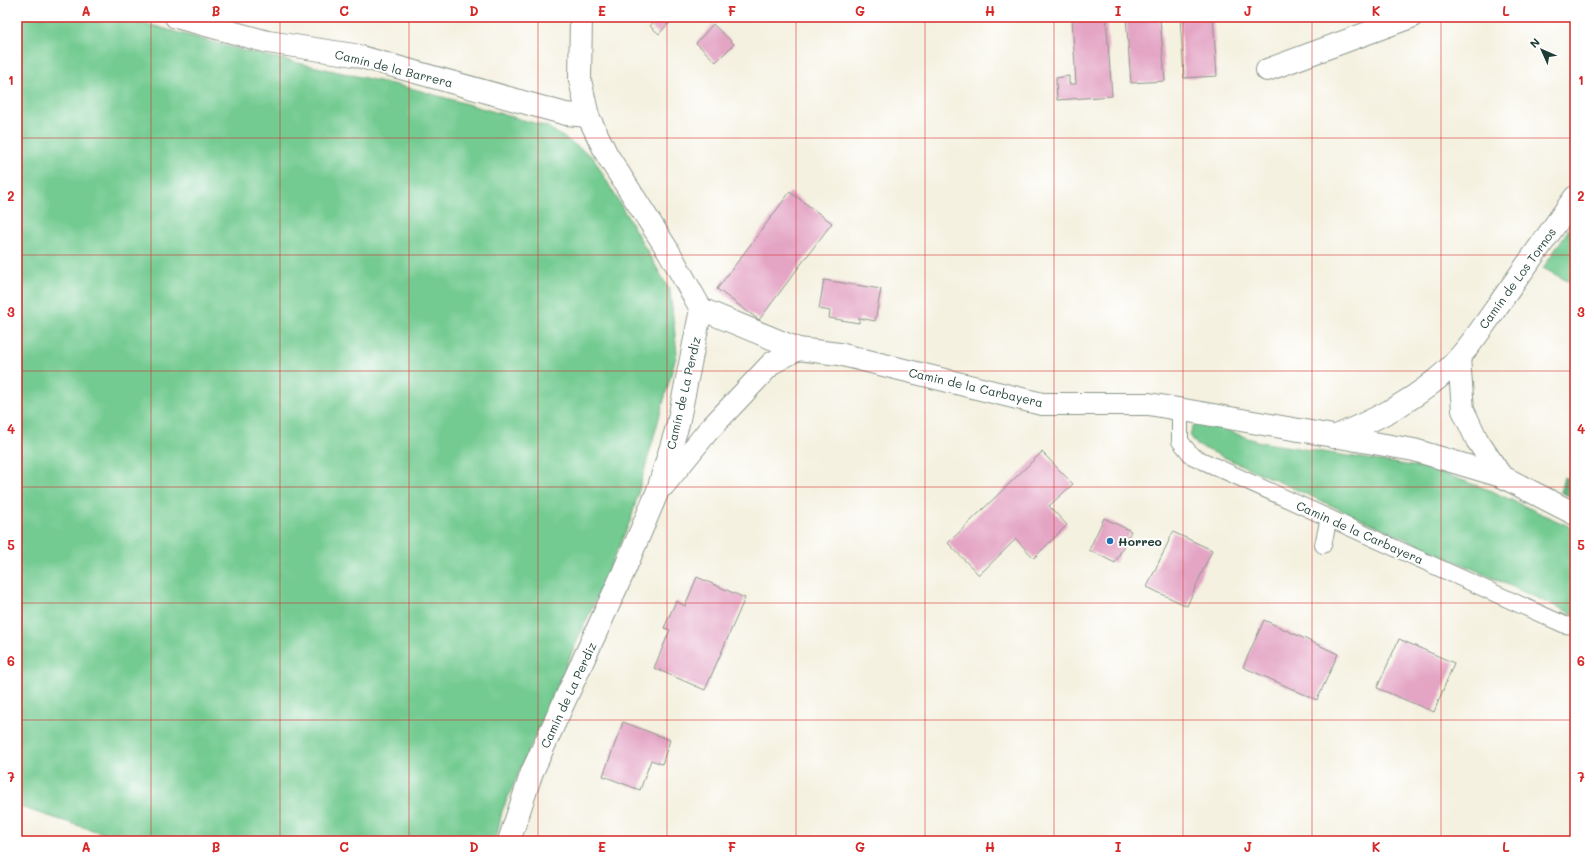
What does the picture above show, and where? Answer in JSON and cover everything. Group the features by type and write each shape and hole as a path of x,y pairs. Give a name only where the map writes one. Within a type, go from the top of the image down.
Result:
{"street":[{"name":"Camín de la Barrera","path":"176,17 268,42 354,56 566,114 588,116"},
{"path":"581,17 580,80 588,116 607,155 669,252 701,309"},
{"path":"1267,70 1411,17"},
{"name":"Camín de Los Tornos","path":"1334,437 1373,420 1407,402 1438,378 1459,358 1575,197"},
{"name":"Camin de la Carbayera","path":"701,309 798,349 839,354 1042,404 1149,404 1414,450 1501,476 1575,514"},
{"name":"Camín de La Perdiz","path":"510,841 532,772 623,573 657,493 678,424 701,309"},
{"path":"657,493 707,432 772,364 798,349"},
{"path":"1459,358 1463,410 1477,440 1501,476"}],"lane":[{"name":"Camin de la Carbayera","path":"1180,410 1180,441 1192,456 1565,625 1575,626"},
{"path":"1322,546 1329,518"}],"green space":[{"path":"17,17 122,17 241,50 414,89 548,127 593,157 670,291 677,353 631,519 502,811 496,841 127,841 17,806"},
{"path":"1575,220 1575,285 1543,268"},
{"path":"1197,424 1219,427 1256,441 1431,469 1489,490 1575,529 1575,615 1197,445 1190,435 1192,428"},
{"path":"1564,477 1575,482 1575,499 1560,492"}],"building":[{"path":"658,17 674,17 659,34 650,26"},
{"path":"1072,17 1106,17 1112,96 1057,100 1056,78 1069,76 1069,84 1076,84"},
{"path":"1126,17 1160,17 1165,81 1131,83"},
{"path":"1180,17 1213,17 1217,76 1184,78"},
{"path":"713,24 734,44 716,62 696,43"},
{"path":"790,192 832,223 759,320 717,289"},
{"path":"824,280 881,289 875,321 859,318 859,323 829,318 830,311 819,309"},
{"path":"1042,452 1073,484 1049,506 1067,525 1034,558 1016,539 979,575 948,543"},
{"name":"Horreo","path":"1104,518 1131,531 1115,563 1089,550"},
{"path":"1173,532 1212,550 1187,606 1147,587"},
{"path":"697,577 745,598 705,690 654,668 670,630 664,628 676,601 685,606"},
{"path":"1264,620 1338,654 1317,700 1243,667"},
{"path":"1399,639 1454,663 1434,712 1377,688"},
{"path":"623,722 670,740 662,764 651,760 640,790 603,776"}],"place":[{"name":"Horreo","path":"1110,541"}]}
